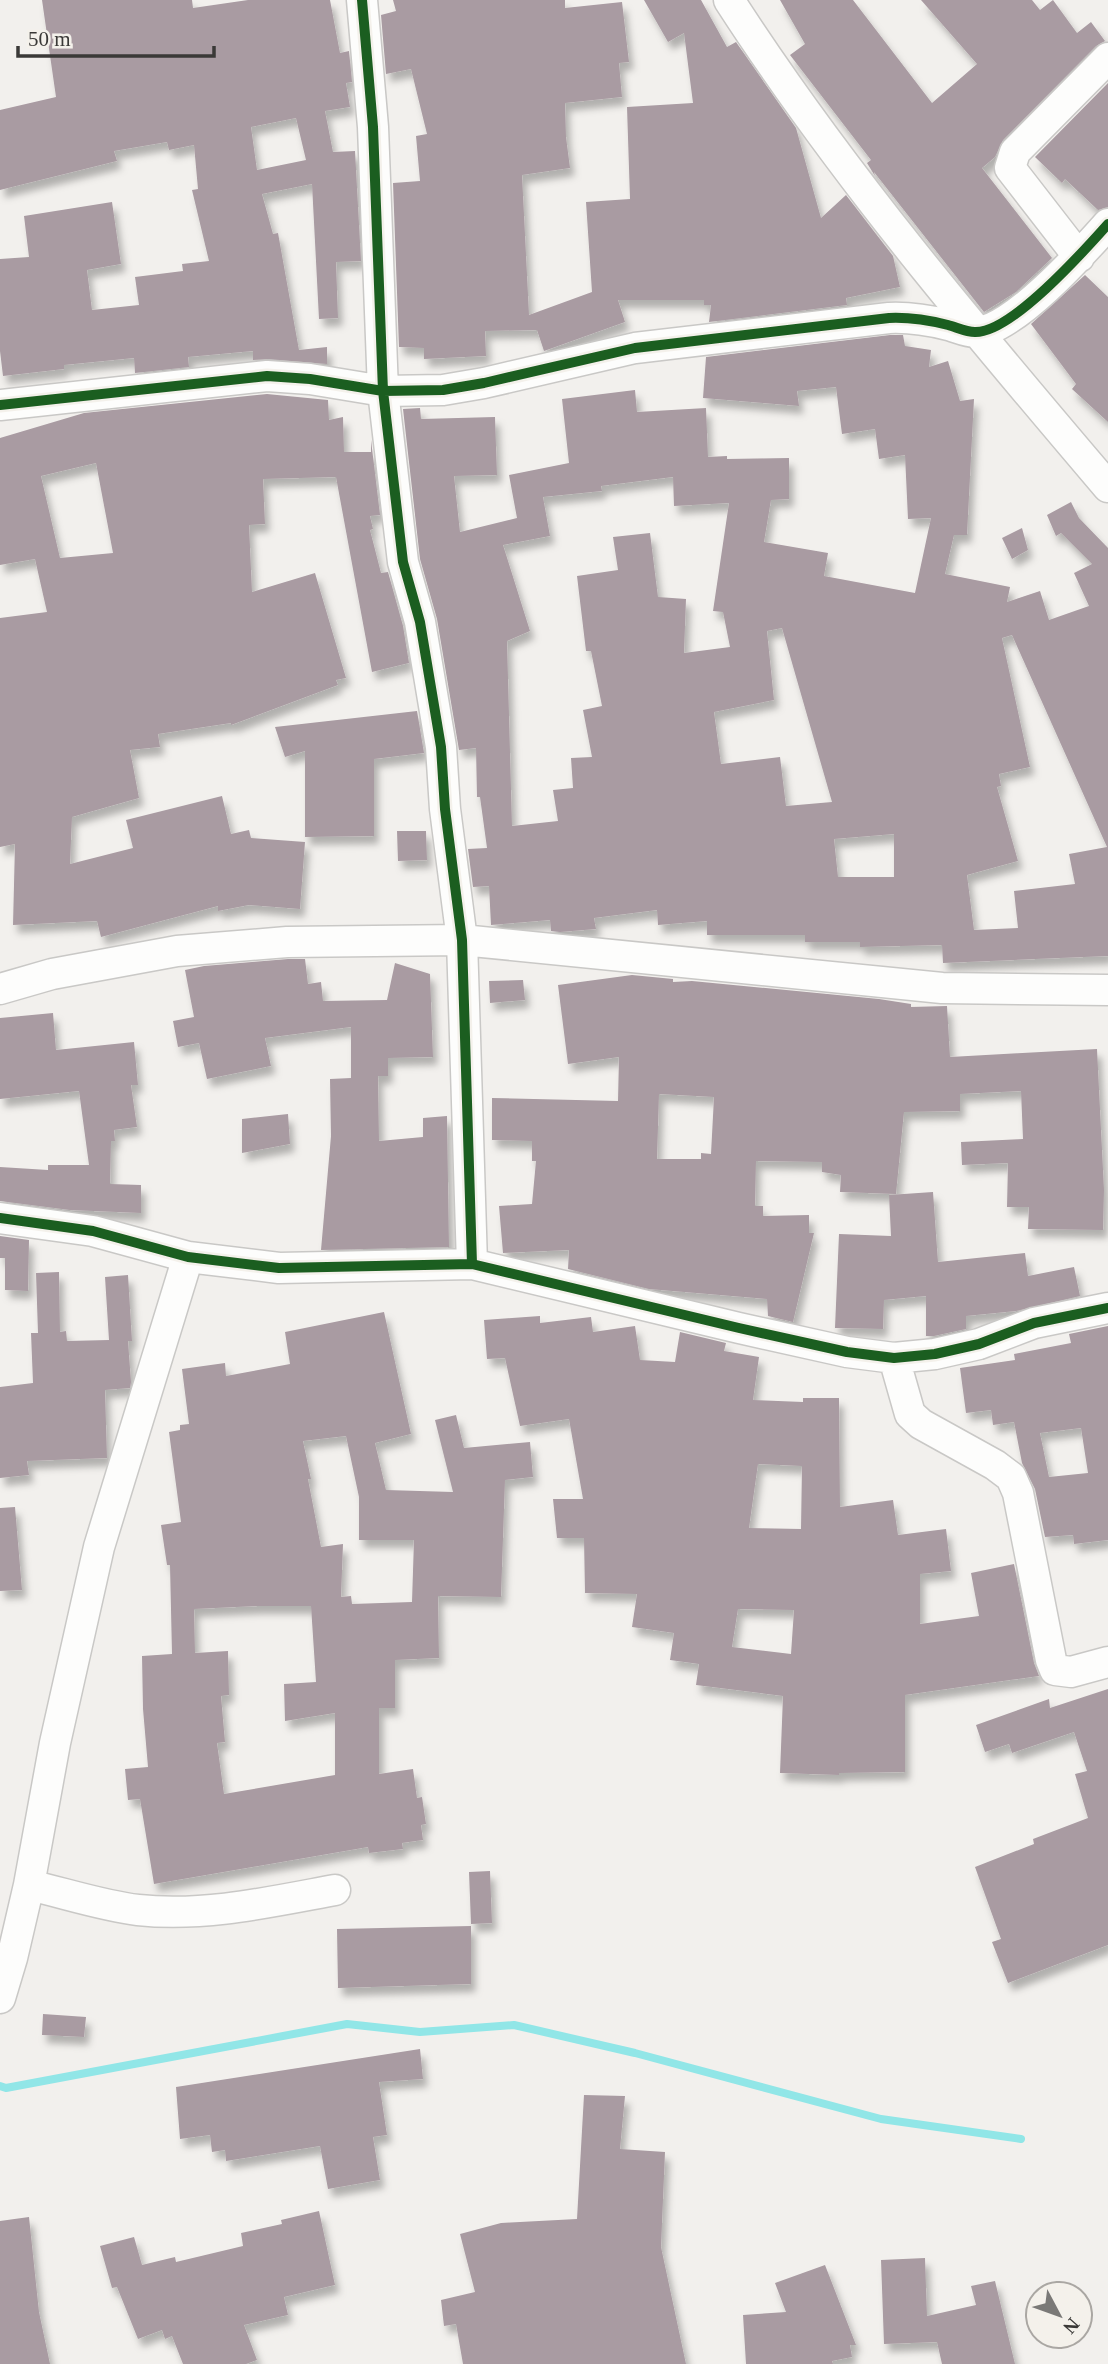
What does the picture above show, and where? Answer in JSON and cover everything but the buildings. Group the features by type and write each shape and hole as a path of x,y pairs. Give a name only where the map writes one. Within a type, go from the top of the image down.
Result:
{"street":[{"path":"362,0 373,127 383,391 403,562 420,622 441,747 445,809 462,940 472,1264"},
{"path":"729,0 780,79 976,332 1108,487"},
{"path":"1079,257 1010,168 1015,152 1108,58"},
{"path":"0,405 267,376 310,379 383,391 443,390 635,348 890,318 914,317 976,332 1005,322 1079,257 1108,224"},
{"path":"0,989 52,974 177,951 287,942 462,940 942,988 1108,990"},
{"path":"0,1217 93,1231 188,1257 279,1268 472,1264 847,1352 894,1357 935,1354 979,1344 1034,1323 1108,1308"},
{"path":"0,1998 29,1885 55,1742 99,1546 188,1257"},
{"path":"894,1357 911,1414 921,1424 995,1465 1011,1477 1018,1493 1055,1670 1071,1672 1108,1662"},
{"path":"29,1885 137,1910 185,1912 239,1908 335,1890"}],"waterway":[{"path":"0,2086 6,2088 347,2024 420,2032 514,2025 635,2053 881,2119 1021,2139"}],"cycle path":[{"path":"362,0 373,127 383,391 403,562 420,622 441,747 445,809 462,940 472,1264"},
{"path":"0,405 267,376 310,379 383,391 443,390 635,348 889,318 926,320 975,332 990,329 1027,305 1065,270 1108,224"},
{"path":"0,1218 93,1231 188,1257 279,1268 472,1264 739,1328 847,1352 894,1358 935,1354 979,1344 1034,1323 1108,1308"}]}
